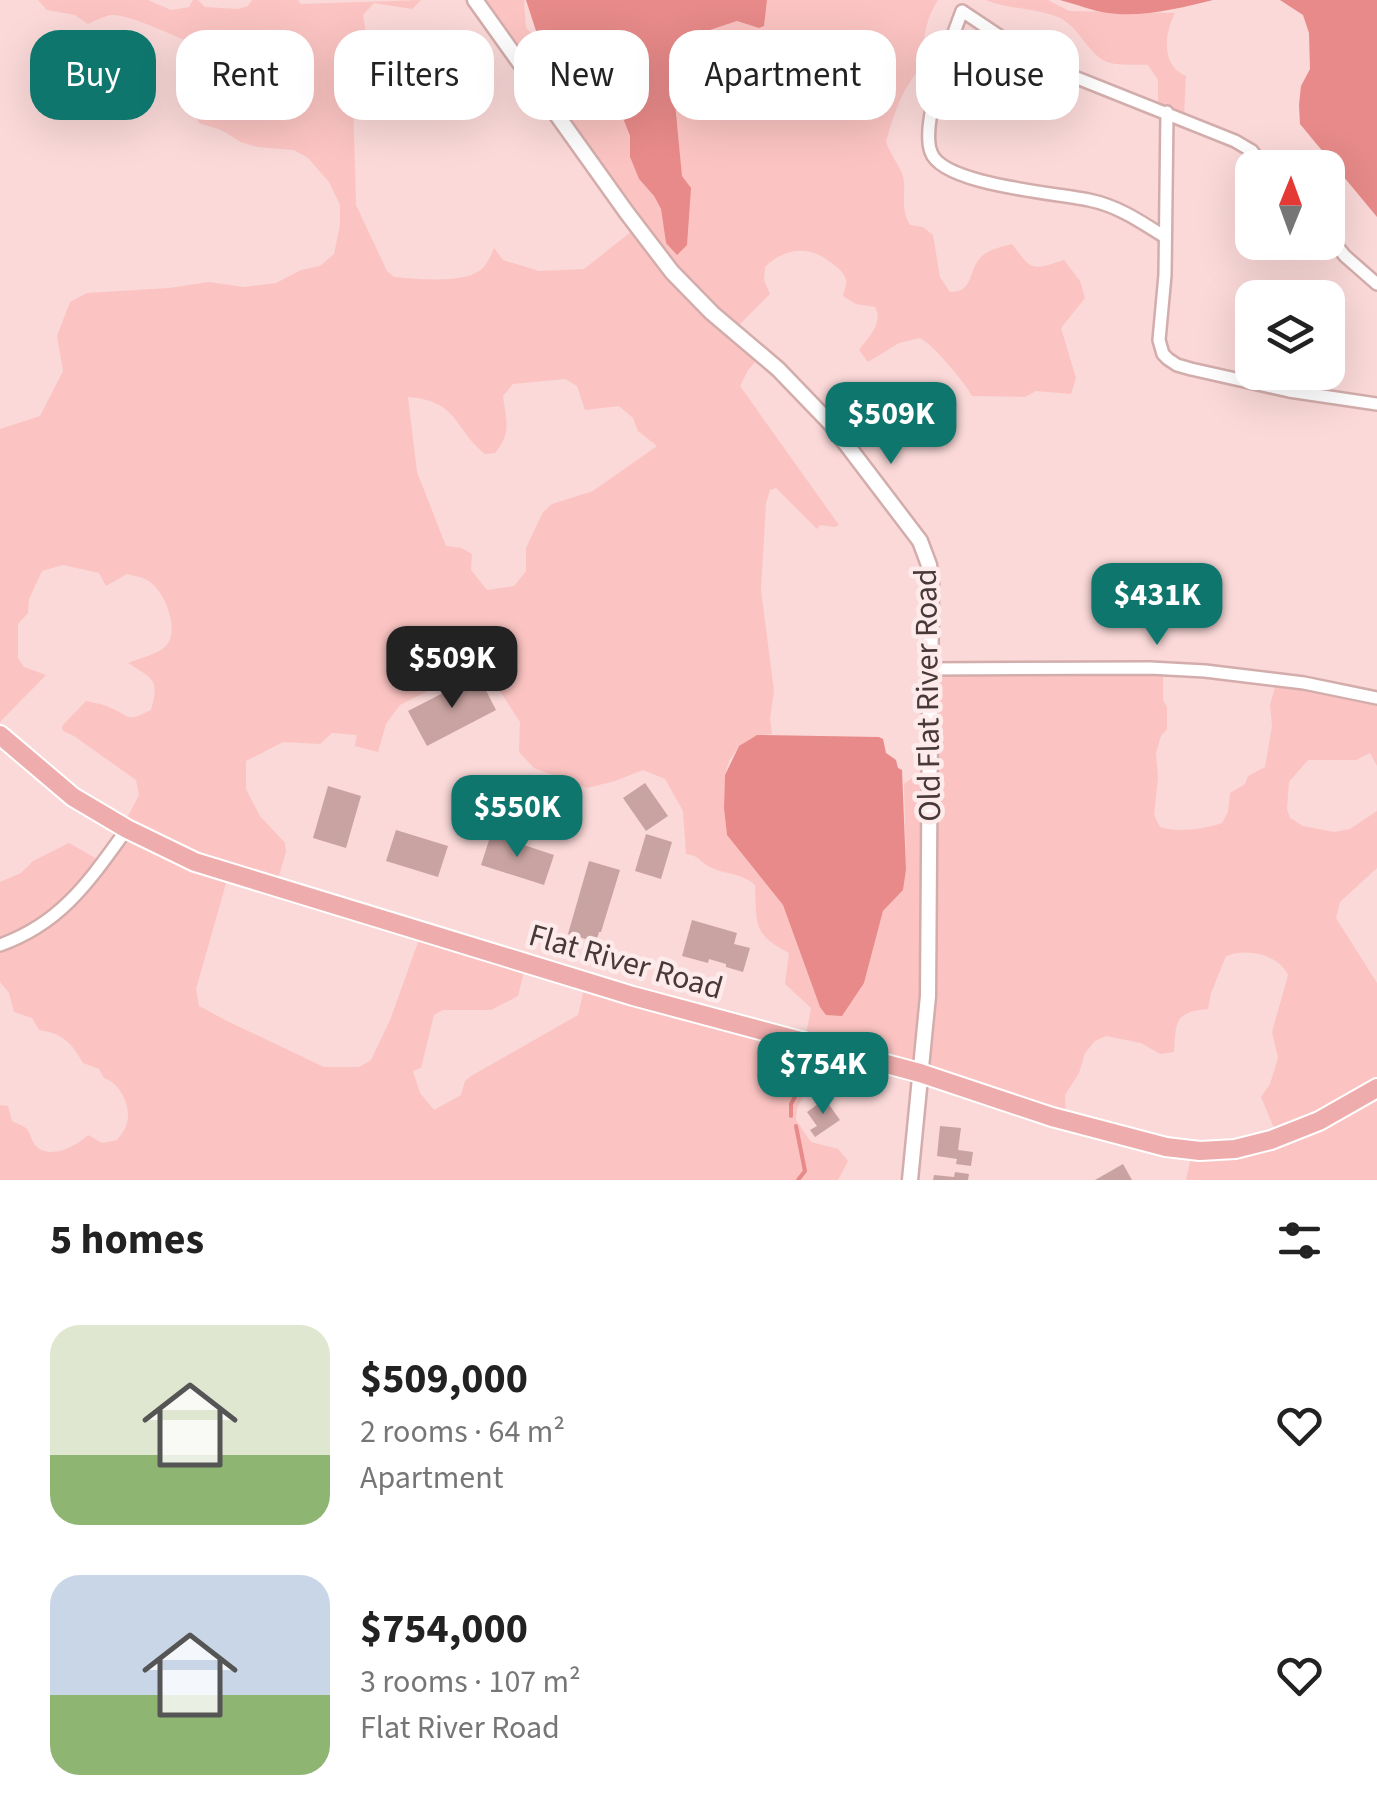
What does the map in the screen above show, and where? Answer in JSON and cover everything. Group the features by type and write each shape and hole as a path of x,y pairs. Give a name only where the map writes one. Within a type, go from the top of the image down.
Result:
{"main road":[{"name":"Flat River Road","path":"0,735 73,797 127,830 195,862 633,996 920,1073 1052,1116 1166,1147 1234,1149 1271,1140 1319,1120 1377,1088"}],"street":[{"name":"Old Flat River Road","path":"475,0 672,272 831,424 920,540 931,582 928,996 910,1180"},
{"path":"1165,237 1113,207 1012,188 949,171 936,162 930,152 928,126 962,11 1052,68 1167,112 1249,150"},
{"path":"1167,112 1166,275 1159,340 1162,354 1190,370 1377,404"},
{"path":"1345,256 1377,284"},
{"path":"930,669 1205,671 1304,683 1377,698"},
{"path":"0,945 53,918 90,880 127,830"}],"shaded area":[{"path":"38,0 148,0 171,10 189,7 193,0 205,7 238,9 252,0 298,0 301,4 421,0 412,9 374,3 363,15 366,30 334,30 334,120 354,120 356,205 387,271 394,277 464,277 484,267 494,248 503,260 539,271 584,269 637,227 562,120 624,120 630,136 630,157 639,179 661,209 666,243 682,177 677,120 893,120 886,142 903,177 906,218 910,225 923,227 933,235 940,277 950,292 967,285 981,257 999,247 1012,244 1033,266 1064,260 1080,281 1085,298 1061,328 1076,378 1071,394 1036,391 1025,397 972,396 948,364 920,338 899,343 868,362 859,350 874,330 877,313 875,307 856,304 843,296 846,280 837,267 814,253 797,251 780,256 765,267 764,280 770,294 736,328 762,355 740,386 839,525 820,525 817,529 776,488 770,490 761,590 774,691 772,734 757,735 739,746 729,761 724,808 727,835 783,905 821,1007 864,983 883,911 903,890 904,784 928,766 931,667 1163,670 1167,729 1156,753 1154,815 1160,827 1175,830 1222,823 1230,793 1265,767 1272,726 1270,705 1277,680 1377,698 1377,766 1370,753 1356,760 1308,760 1289,782 1287,809 1290,818 1303,826 1334,832 1350,829 1377,811 1377,868 1340,902 1336,918 1377,983 1377,1180 1186,1180 1191,1157 1277,1135 1261,1097 1270,1084 1278,1058 1272,1032 1288,975 1270,958 1243,953 1226,956 1208,1009 1179,1020 1174,1052 1160,1054 1141,1043 1106,1036 1095,1041 1065,1095 1066,1114 819,1046 813,1079 797,1108 796,1120 811,1142 838,1149 848,1161 838,1180 0,1180 0,1105 8,1106 12,1121 27,1129 35,1145 48,1152 70,1147 88,1135 102,1143 117,1140 126,1126 127,1105 116,1085 104,1078 99,1069 83,1063 66,1040 39,1030 32,1018 14,1012 9,993 0,982 0,882 69,843 99,860 139,795 136,780 63,731 62,726 86,701 130,717 151,710 155,692 152,681 128,663 162,650 172,632 166,603 156,587 145,579 127,574 106,586 99,573 63,565 42,571 29,599 28,613 18,624 18,658 24,667 46,675 0,722 0,429 40,416 63,371 57,336 70,302 87,293 209,282 244,287 276,283 301,270 320,266 334,254 340,225 340,205 329,182 308,158 294,150 241,142 198,120 314,120 314,30 176,30 176,36 120,16 88,24 75,15 47,10","holes":["565,379 577,386 585,410 619,406 633,418 638,431 657,446 593,491 552,504 543,512 526,548 526,571 514,586 487,590 471,570 472,554 446,546 417,472 408,397 446,410 485,454 495,453 506,433 503,396 513,384","476,667 494,682 520,722 519,752 534,768 587,788 643,770 665,779 683,811 686,854 755,885 758,926 768,940 789,953 785,984 811,1008 805,1040 586,981 578,1015 471,1076 461,1095 434,1110 420,1093 413,1071 421,1068 434,1015 443,1010 491,1010 518,996 526,963 421,934 390,1020 371,1060 359,1067 324,1067 199,1006 196,989 229,873 276,886 286,852 285,843 260,816 246,789 246,761 283,742 320,744 332,733 357,735 355,746 378,752 386,724 400,705"]},
{"path":"477,0 524,0 526,28 514,30 514,52"},
{"path":"526,0 767,0 764,26 759,28 737,21 710,30 669,30 669,120 677,120 682,176 691,188 687,245 677,255 666,243 661,209 639,179 630,157 630,136 624,120 649,120 649,30 536,30"},
{"path":"767,0 938,0 926,30 916,30 916,74 896,110 896,30 710,30 737,21 763,26"},
{"path":"985,0 1048,0 1069,11 1175,13 1167,49 1172,65 1186,76 1184,117 1158,103 1158,80 1148,65 1106,62 1079,35 1079,30 1062,19"},
{"path":"1060,0 1213,0 1161,11 1121,14"},
{"path":"1280,0 1377,0 1377,217 1345,178 1345,150 1322,150 1300,124 1301,86 1310,69 1309,33 1303,15"},
{"path":"757,735 879,737 886,753 902,770 906,870 903,890 883,911 864,983 842,1016 826,1015 820,1007 783,905 727,835 725,775 739,746"}],"building":[{"path":"478,675 496,710 427,746 408,711"},
{"path":"645,783 668,816 646,831 623,798"},
{"path":"328,786 361,796 346,848 313,838"},
{"path":"396,830 448,846 438,877 386,861"},
{"path":"491,834 554,855 544,885 481,865"},
{"path":"646,834 672,842 661,879 635,871"},
{"path":"589,861 620,870 596,942 568,934"},
{"path":"692,920 737,933 734,944 750,948 743,972 709,959 708,963 682,956"},
{"path":"825,1099 840,1120 815,1137 810,1130 817,1126 807,1112"},
{"path":"940,1126 961,1128 958,1150 973,1152 971,1166 937,1156"},
{"path":"1123,1164 1132,1180 1095,1180"},
{"path":"955,1172 969,1174 968,1180 933,1180 934,1175 954,1177"}],"waterway":[{"path":"791,1116 791,1104 810,1069"},
{"path":"796,1126 805,1171 798,1180"}]}
